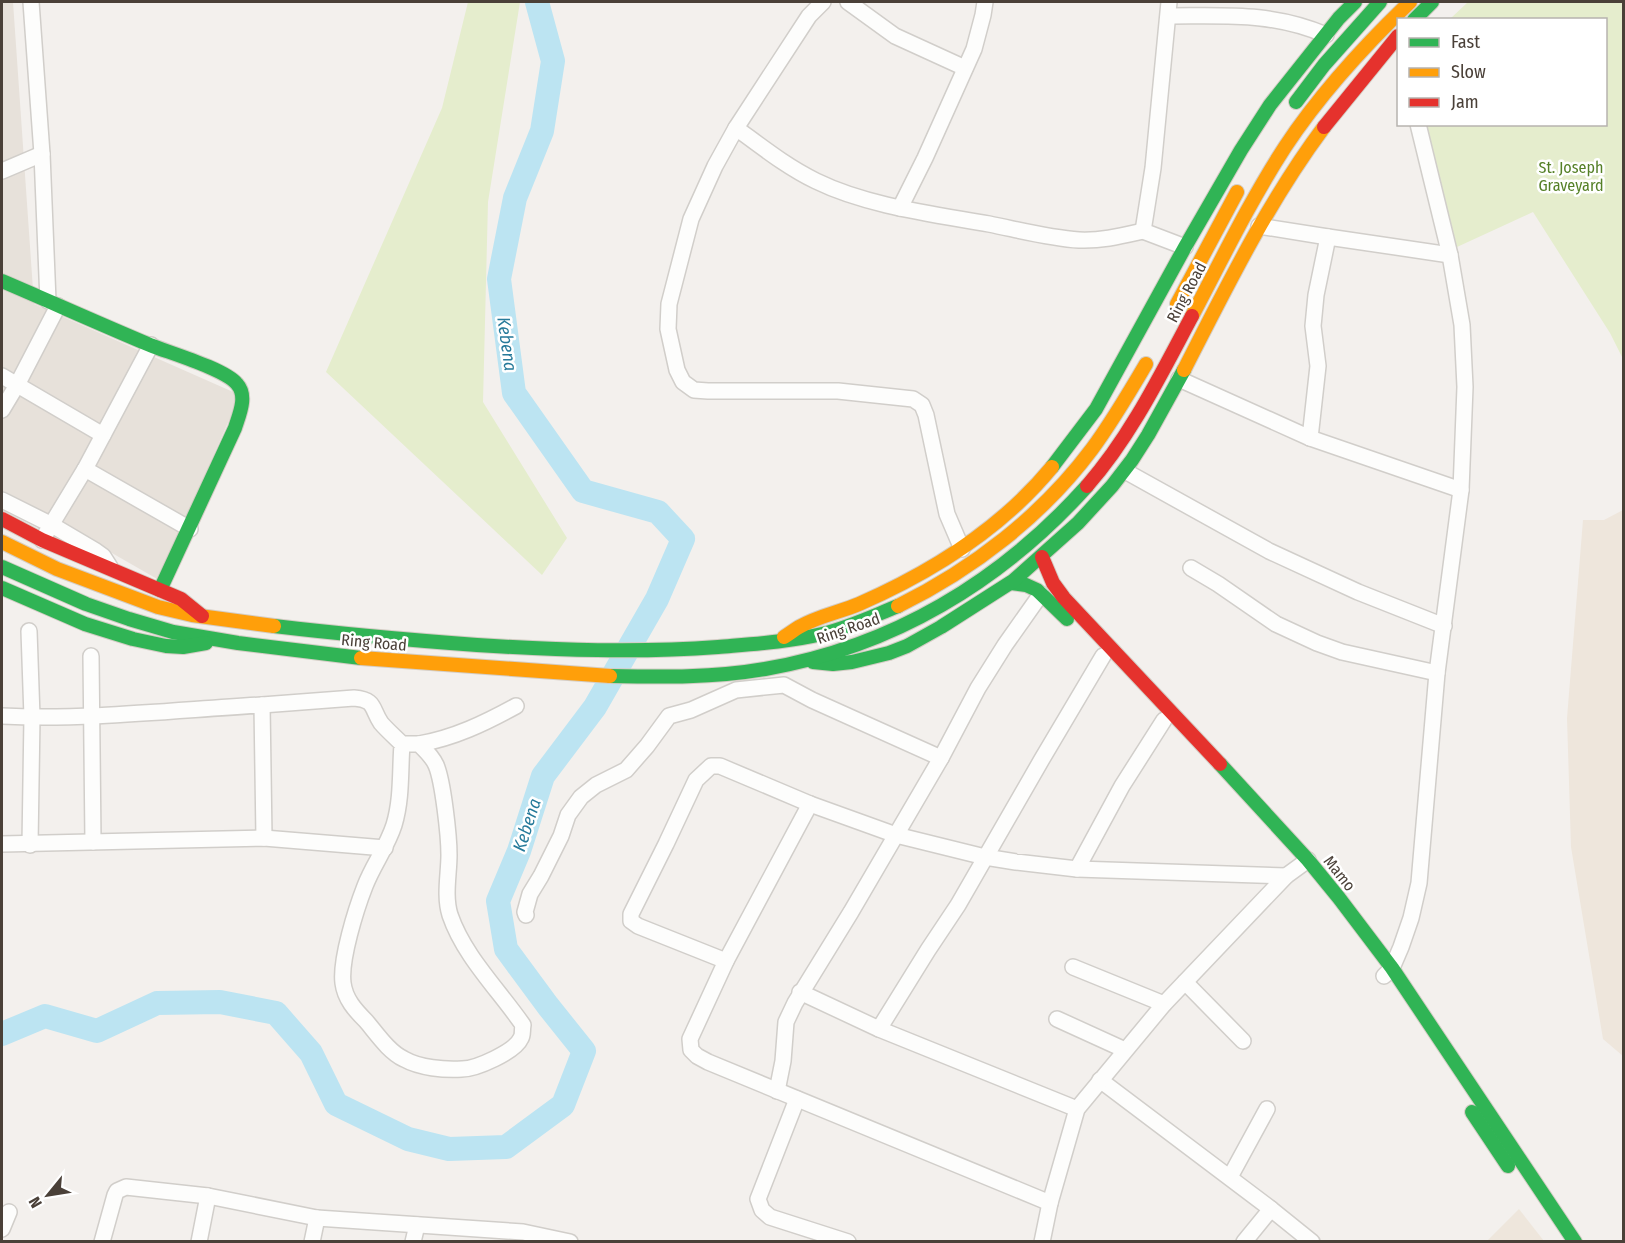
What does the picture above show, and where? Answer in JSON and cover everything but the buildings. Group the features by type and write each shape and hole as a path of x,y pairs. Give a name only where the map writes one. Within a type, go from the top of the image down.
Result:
{"main road":[{"path":"775,642 800,626 859,603 932,568 962,549 1034,489 1096,409 1185,247 1270,105 1354,2"},
{"path":"1288,112 1324,65 1380,2"},
{"name":"Ring Road","path":"2,567 74,601 177,633 218,641 367,659 620,676 728,673 773,668 804,661 883,635 938,609 990,575 1024,549 1092,481 1142,409 1248,211 1283,151 1314,107 1366,46 1410,2"},
{"path":"1416,18 1432,2"},
{"path":"804,661 830,665 849,664 874,658 914,643 1011,583 1081,522 1125,471 1154,425 1259,226 1284,185 1346,96 1397,41"},
{"name":"Ring Road","path":"1168,320 1247,177"},
{"path":"2,281 225,375 240,387 242,396 236,424 190,529 160,590"},
{"name":"Ring Road","path":"2,542 62,571 143,603 202,616 290,628 477,645 617,651 685,649 808,638 850,625 902,604 956,575 1000,544 1043,507 1071,475 1136,384 1152,352"},
{"path":"2,519 42,540 181,598 202,616"},
{"name":"Mamo","path":"1042,557 1053,583 1064,598 1165,704 1304,863 1339,898 1509,1157 1575,1242"},
{"path":"1011,583 1026,585 1041,594 1304,863"},
{"path":"2,588 85,624 133,639 183,647 218,641"},
{"path":"1509,1157 1561,1242"}],"street":[{"path":"2,410 53,304 32,2"},
{"path":"824,2 809,16 736,128 715,166 691,219 669,304 668,329 677,370 683,382 694,390 838,391 913,399 922,405 926,415 947,514 962,549"},
{"path":"848,2 895,36 965,68"},
{"path":"900,208 974,50 985,2"},
{"path":"1143,231 1153,168 1169,9 1275,18 1307,26 1326,35"},
{"path":"1388,972 1401,947 1419,883 1437,673 1461,490 1465,387 1462,325 1450,255 1418,126"},
{"path":"736,128 787,165 818,182 843,192 900,208 1079,240 1109,239 1143,231 1185,247"},
{"path":"2,171 42,154"},
{"path":"1259,226 1450,255"},
{"path":"1310,438 1318,366 1313,326 1316,295 1328,237"},
{"path":"42,540 85,469 151,345"},
{"path":"2,376 103,435"},
{"path":"1179,379 1310,438 1461,490"},
{"path":"85,469 190,529"},
{"path":"1125,471 1269,551 1358,592 1444,626"},
{"path":"2,500 52,525 96,551 103,556 112,570"},
{"path":"1191,568 1276,624 1317,643 1342,652 1437,673"},
{"path":"777,1091 783,1061 786,1022 801,992 851,912 941,758 978,688 1041,594"},
{"path":"29,631 32,717 30,845"},
{"path":"91,656 93,842"},
{"path":"879,1029 958,905 1103,656"},
{"path":"526,915 530,894 561,836 568,815 581,797 596,784 626,770 669,716 691,710 736,690 784,685 941,758"},
{"path":"2,716 91,715 354,698 366,699 373,706 381,723 402,744 418,744 452,736 487,722 516,706"},
{"path":"262,705 264,838"},
{"path":"1077,869 1122,786 1164,720"},
{"path":"402,744 398,809 385,848 365,885 343,966 343,984 346,998 390,1048 403,1059 422,1065 464,1070 507,1052 517,1045 522,1037 523,1025 458,936 449,912 447,892 449,853 441,782 429,754 418,744"},
{"path":"726,961 638,926 632,921 631,914 696,780 711,766 720,766 810,804 896,835 1016,862 1077,869 1286,876"},
{"path":"810,804 726,961 690,1039 691,1050 708,1062 1050,1203"},
{"path":"2,844 264,838 385,848"},
{"path":"1042,1242 1050,1203 1077,1109 1164,1004 1286,876 1304,863"},
{"path":"1073,967 1164,1004"},
{"path":"1185,982 1243,1041"},
{"path":"801,992 879,1029 1077,1109"},
{"path":"1058,1019 1125,1050"},
{"path":"1100,1080 1230,1177 1312,1242"},
{"path":"797,1099 758,1199 762,1210 770,1217 848,1242"},
{"path":"1230,1177 1267,1109"},
{"path":"102,1242 115,1195 117,1191 126,1187 208,1196 317,1218 417,1225 570,1242"},
{"path":"199,1242 208,1196"},
{"path":"1244,1242 1271,1209"},
{"path":"2,1229 9,1212"},
{"path":"312,1242 317,1218"},
{"path":"414,1242 417,1225"}],"shaded area":[{"path":"2,2 13,2 34,304 240,395 159,580 2,490"},
{"path":"1623,510 1623,1056 1603,1039 1571,847 1567,718 1583,520 1604,520"},
{"path":"1519,1209 1544,1241 1487,1241"}],"green space":[{"path":"468,2 520,2 488,202 483,402 567,538 542,575 326,372 442,108"},
{"name":"St. Joseph Graveyard","path":"1468,2 1623,2 1623,359 1610,333 1533,212 1457,247 1426,126 1607,126 1607,18 1451,18"}],"waterway":[{"name":"Kebena","path":"2,1034 45,1016 97,1031 157,1003 220,1002 276,1013 311,1053 336,1104 408,1139 449,1149 506,1147 563,1105 584,1051 506,949 498,901 519,851 543,776 595,707 657,599 683,539 658,512 583,491 514,393 499,279 515,198 542,131 553,61 537,2"}],"traffic: fast":[{"path":"1052,467 1096,409 1185,247 1270,105 1339,18 1355,2"},
{"path":"1296,102 1324,65 1380,2"},
{"path":"1416,18 1432,2"},
{"path":"2,281 150,345 209,367 231,378 240,389 242,406 235,428 160,590"},
{"path":"813,662 833,664 852,662 907,646 1013,581 1078,523 1112,486 1148,435 1184,370"},
{"path":"610,676 688,676 746,672 812,659 857,645 900,627 981,580 1054,521 1087,486"},
{"path":"2,567 86,604 173,632 238,643 361,658"},
{"path":"1011,583 1026,585 1037,590 1067,619"},
{"path":"2,588 85,624 133,639 183,647 206,643"},
{"path":"274,626 477,645 658,650 744,645 809,637 860,622 898,606"},
{"path":"1220,764 1308,860 1392,968 1575,1242"},
{"path":"1472,1112 1508,1166"}],"traffic: slow":[{"path":"1192,316 1260,188 1285,147 1343,71 1410,2"},
{"path":"1184,370 1266,215 1324,127"},
{"path":"1177,304 1237,192"},
{"path":"898,606 979,558 1051,497 1092,449 1146,364"},
{"path":"784,637 806,623 859,604 939,563 964,547 1011,510 1052,467"},
{"path":"2,542 57,569 158,607 192,615 274,626"},
{"path":"361,658 610,676"}],"traffic: jam":[{"path":"1324,127 1397,37"},
{"path":"1087,486 1131,426 1192,316"},
{"path":"2,519 42,540 181,599 202,616"},
{"path":"1042,557 1053,583 1064,598 1220,764"}]}
